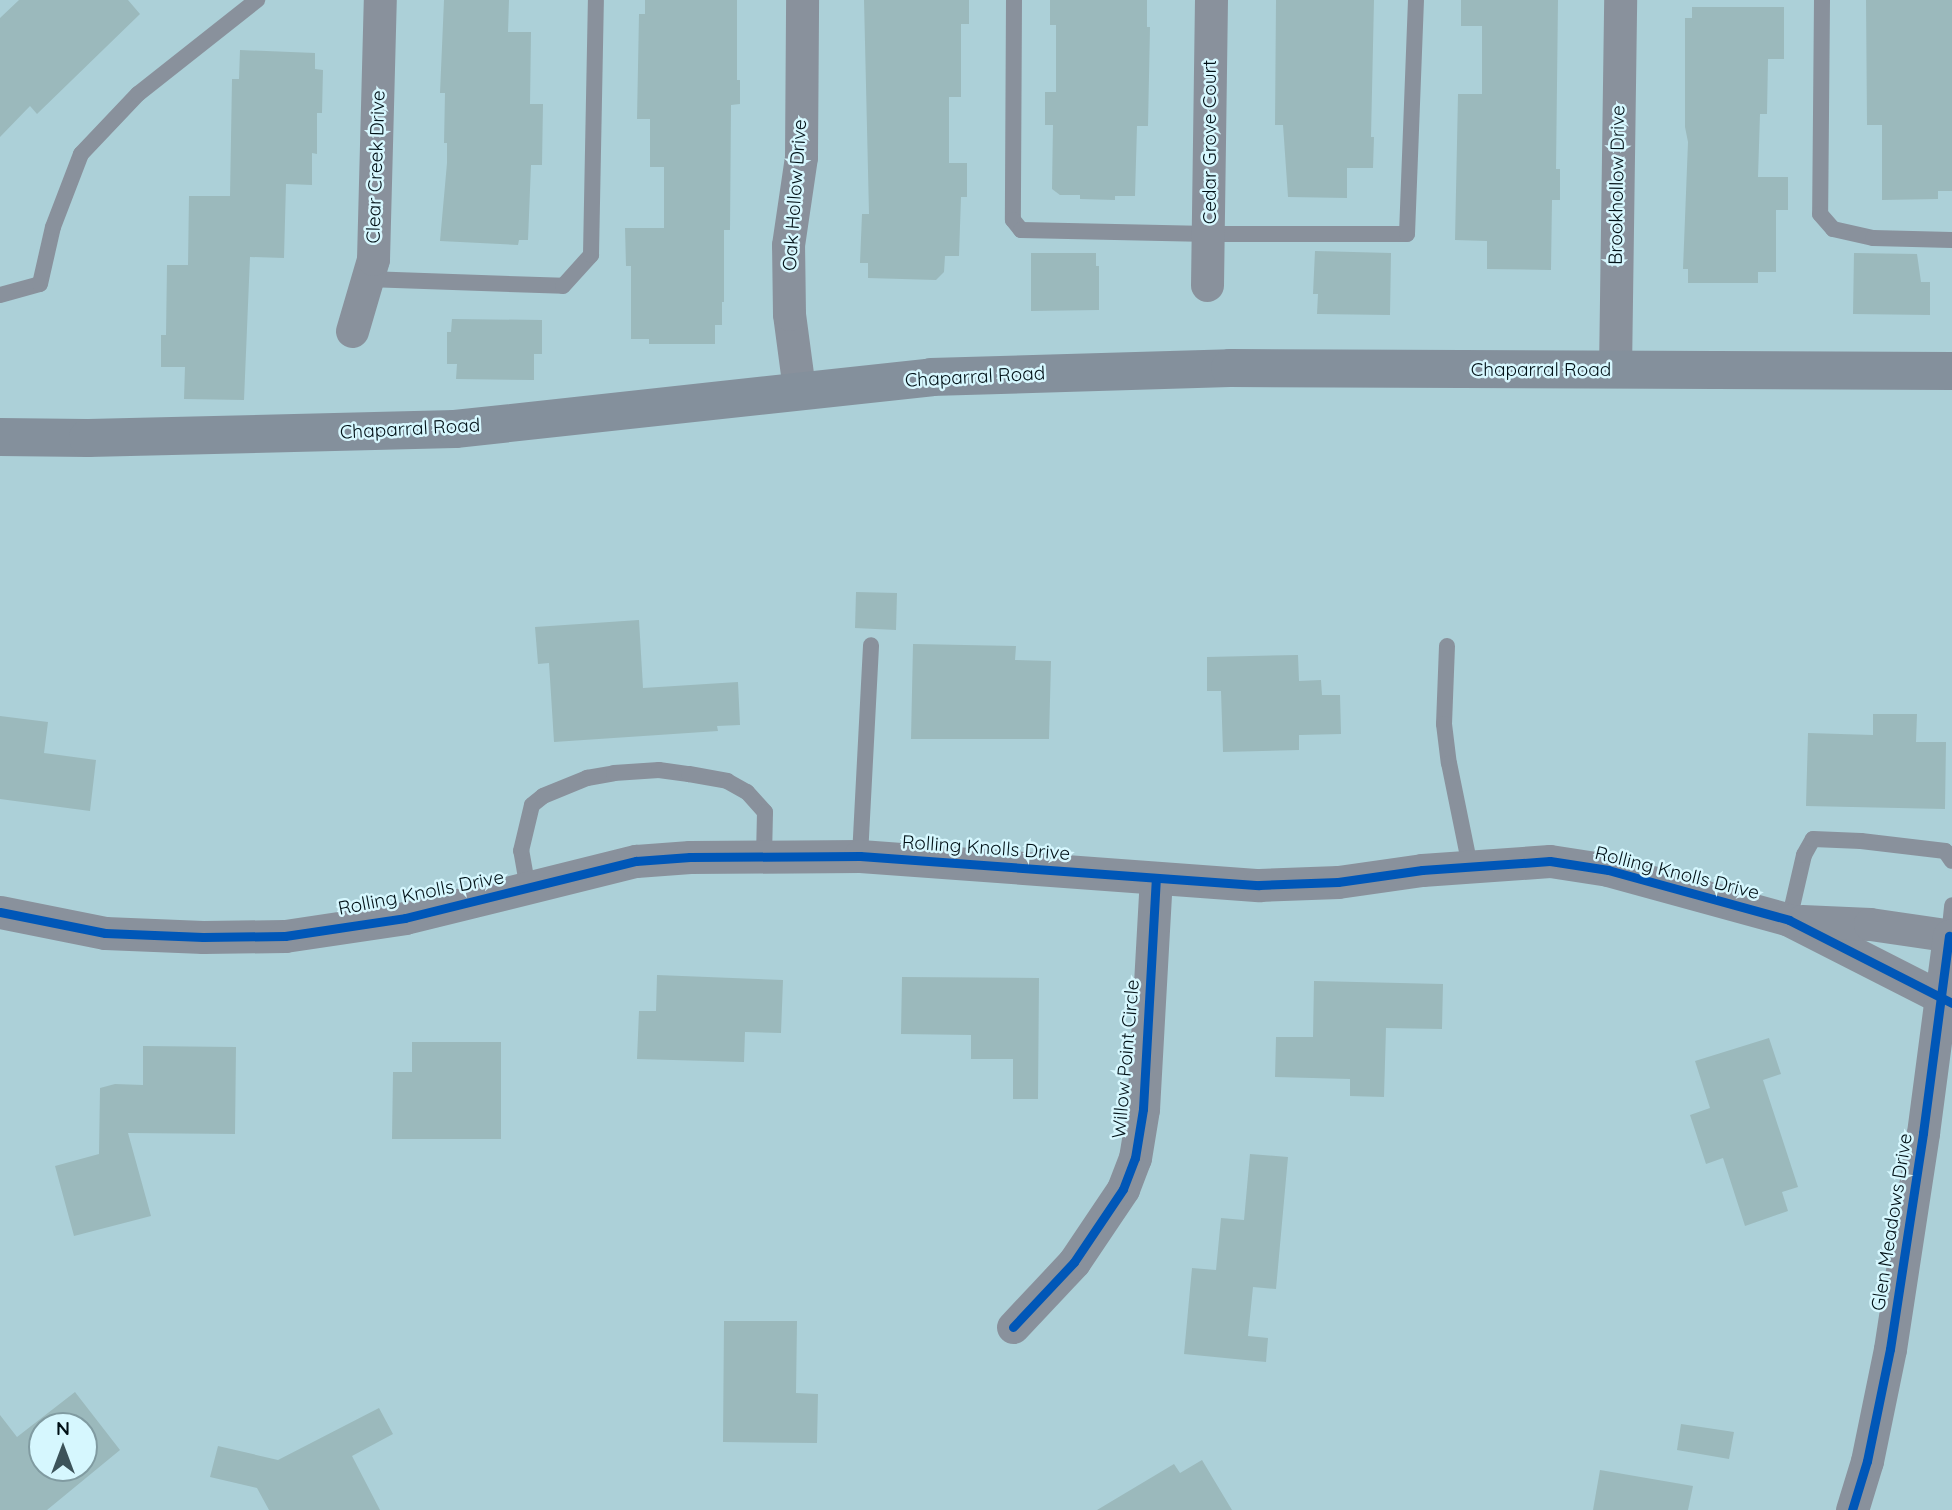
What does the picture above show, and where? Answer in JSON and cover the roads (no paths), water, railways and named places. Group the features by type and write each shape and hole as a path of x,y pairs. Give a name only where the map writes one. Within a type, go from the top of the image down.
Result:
{"main road":[{"name":"Chaparral Road","path":"0,437 88,438 455,429 799,389 931,377 1230,368 1952,372"}],"street":[{"name":"Clear Creek Drive","path":"352,331 373,259 380,0"},
{"name":"Oak Hollow Drive","path":"799,389 789,314 788,244 801,157 802,0"},
{"name":"Cedar Grove Court","path":"1207,285 1211,0"},
{"name":"Brookhollow Drive","path":"1615,371 1620,0"},
{"name":"Rolling Knolls Drive","path":"0,912 105,933 203,937 285,936 405,918 636,861 690,856 860,856 1259,885 1338,881 1470,866 1550,861 1608,870 1789,920 1947,1000"},
{"name":"Willow Point Circle","path":"1013,1327 1073,1262 1123,1189 1135,1158 1143,1109 1156,878"},
{"name":"Rolling Knolls Drive","path":"1789,920 1951,926"},
{"name":"Glen Meadows Drive","path":"1853,1510 1867,1461 1890,1349 1947,1000 1951,926"}],"lane":[{"path":"0,295 40,284 53,227 81,154 138,94 257,0"},
{"path":"367,279 563,286 591,256 596,0"},
{"path":"1014,0 1013,219 1021,230 1209,234 1408,234 1416,0"},
{"path":"1822,0 1821,214 1833,229 1873,238 1952,240"},
{"path":"860,856 871,645"},
{"path":"1447,646 1444,724 1470,866"},
{"path":"528,889 521,851 532,805 543,796 576,783 614,773 659,771 689,774 727,781 747,792 765,812 764,856"},
{"path":"1789,920 1804,855 1814,839 1861,841 1945,851 1952,862"}]}
